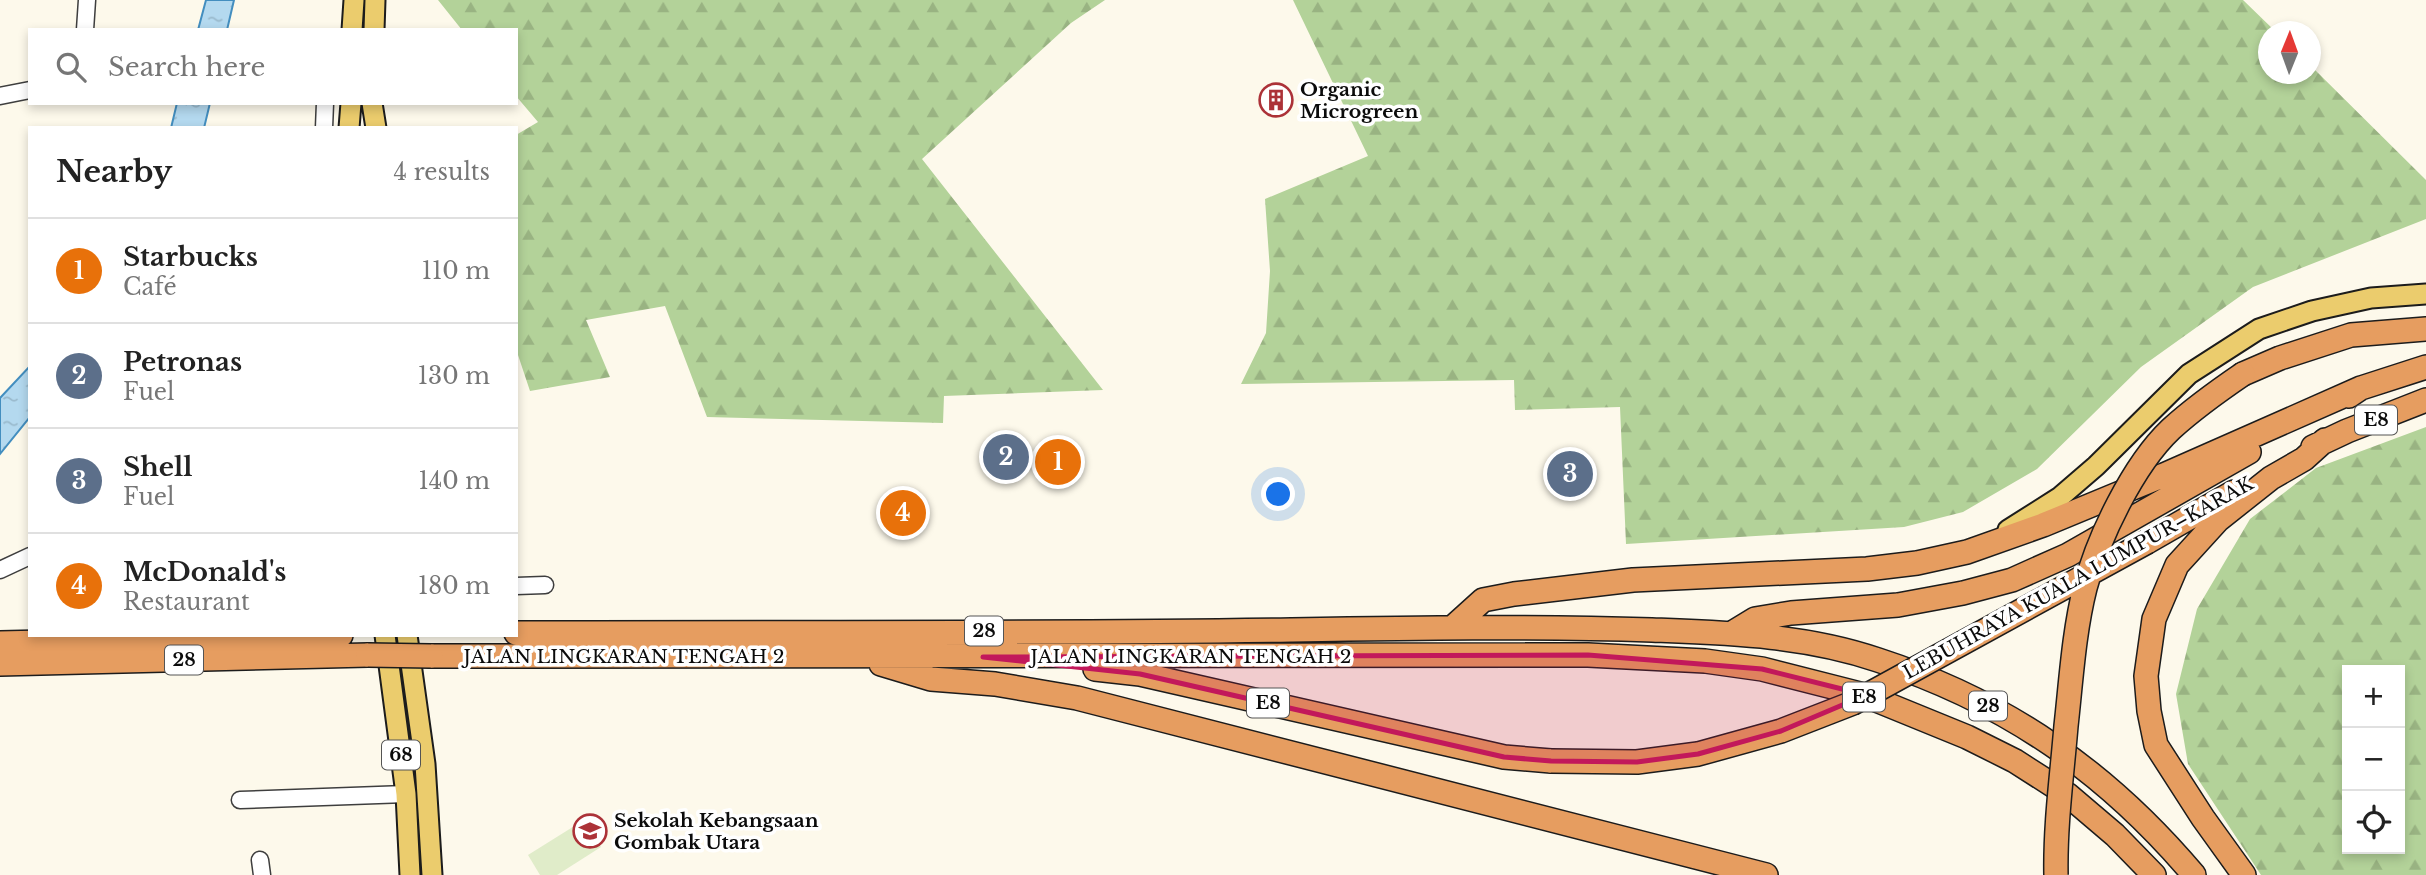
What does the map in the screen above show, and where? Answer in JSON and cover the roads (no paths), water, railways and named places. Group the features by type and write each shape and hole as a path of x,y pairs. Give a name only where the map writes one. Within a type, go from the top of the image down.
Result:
{"highway":[{"path":"2056,875 2057,821 2071,680 2085,588 2123,496 2146,460 2169,431 2243,374 2280,358 2351,335 2426,329"},
{"name":"LEBUHRAYA KUALA LUMPUR–KARAK","path":"1732,634 1755,619 1791,613 1898,606 2012,580 2068,555 2361,388 2426,367"},
{"path":"1451,628 1483,600 1514,594 1633,580 1867,569 1917,563 1967,552 2043,525 2164,475 2361,388"},
{"name":"LEBUHRAYA KUALA LUMPUR–KARAK","path":"983,657 1140,674 1504,757 1551,761 1637,762 1698,754 1781,731 1853,703 2147,542 2325,440 2426,400"},
{"path":"2244,875 2156,745 2148,711 2146,676 2154,620 2177,565 2218,520 2271,478 2304,459 2325,440"},
{"name":"JALAN LINGKARAN TENGAH 2","path":"518,634 1589,628 1769,636 1823,644 1879,660 1946,686 2018,722 2090,771 2137,813 2194,875"},
{"name":"28","path":"0,642 244,637"},
{"name":"JALAN LINGKARAN TENGAH 2","path":"0,664 368,655 1588,655 1705,661 1762,669 1864,695 1967,737 2015,761 2068,795 2115,835 2154,875"},
{"path":"859,657 930,679 995,684 1077,698 1766,875"}],"main road":[{"path":"352,28 354,0"},
{"path":"374,28 375,0"},
{"path":"349,126 351,105"},
{"path":"372,105 376,126"},
{"path":"1967,552 2025,521 2060,497 2126,437 2189,374 2259,329 2312,311 2371,298 2426,294"},
{"name":"68","path":"385,637 406,794 410,875"},
{"name":"68","path":"407,637 425,764 432,875"}],"street":[{"path":"85,28 87,0"},
{"path":"0,96 28,90"},
{"path":"324,126 325,105"},
{"path":"0,570 28,557"},
{"path":"518,586 545,585"},
{"path":"240,800 406,794"}],"water":[{"path":"206,0 234,0 227,28 199,28"},
{"path":"177,105 210,105 204,126 171,126"},
{"path":"28,368 28,419 0,454 0,398"}],"place":[{"name":"Organic Microgreen","path":"1276,100"},
{"name":"Petronas","path":"1006,457"},
{"name":"Starbucks","path":"1058,462"},
{"name":"Shell","path":"1570,474"},
{"name":"McDonald's","path":"903,513"},
{"name":"Sekolah Kebangsaan Gombak Utara","path":"590,831"}]}
